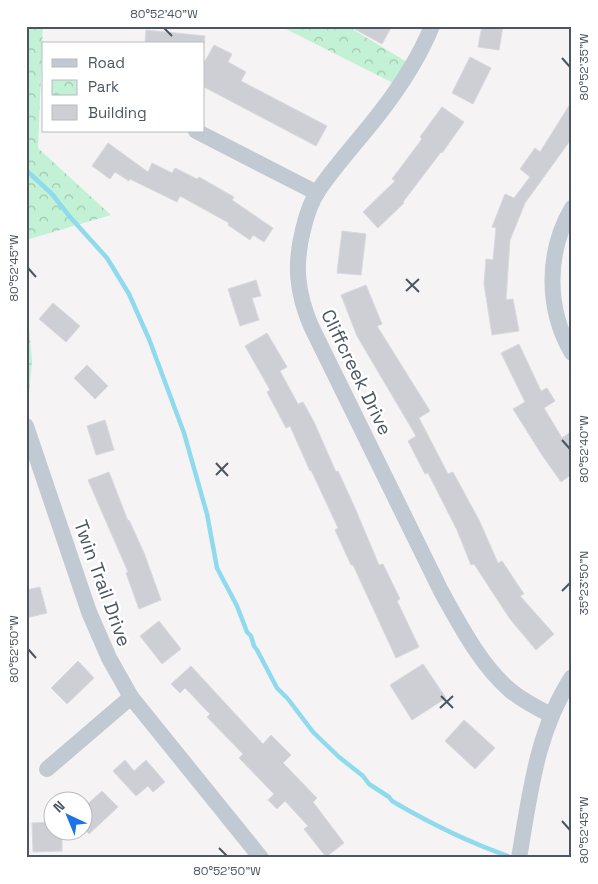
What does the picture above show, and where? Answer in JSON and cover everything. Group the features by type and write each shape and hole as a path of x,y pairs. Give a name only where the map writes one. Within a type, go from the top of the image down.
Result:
{"street":[{"name":"Cliffcreek Drive","path":"432,26 416,60 395,92 317,193 307,214 298,250 298,282 305,311 311,326 441,591 463,631 496,676 512,692 551,715"},
{"path":"198,132 317,193"},
{"path":"572,208 564,222 556,245 552,270 557,317 572,353"},
{"name":"Twin Trail Drive","path":"26,426 89,612 109,658 131,697 261,858"},
{"path":"519,858 533,771 541,742 551,715 572,677"},
{"path":"47,769 131,697"}],"green space":[{"path":"26,26 43,26 38,148 111,215 26,240"},
{"path":"280,26 347,26 407,62 393,83"},
{"path":"26,291 32,361 29,395 26,394"}],"building":[{"path":"349,26 392,26 382,44"},
{"path":"482,26 503,26 499,50 478,47"},
{"path":"146,30 205,36 204,42 145,42"},
{"path":"214,45 232,54 228,62 246,72 241,81 327,126 316,146 205,88 205,61"},
{"path":"470,57 491,68 473,104 452,93"},
{"path":"572,101 572,138 525,203 510,240 506,300 513,299 519,331 492,335 484,284 486,259 493,260 496,228 492,227 505,194 514,198 530,177 520,169 535,148 540,152"},
{"path":"442,107 464,122 404,203 378,228 363,212 395,181 392,179 422,139 420,137"},
{"path":"108,143 148,172 152,163 172,173 175,168 197,179 199,177 234,197 232,200 273,228 264,242 253,235 250,240 228,225 229,223 180,196 177,202 130,179 129,181 115,172 110,179 92,166"},
{"path":"342,231 366,234 361,275 337,273"},
{"path":"256,280 261,296 252,298 259,320 240,326 228,289"},
{"path":"366,285 382,324 377,326 430,411 419,418 448,474 453,472 479,520 498,563 502,561 524,594 520,596 554,634 536,650 510,619 474,564 471,565 457,530 428,473 425,474 408,441 416,436 357,336 341,295"},
{"path":"53,303 80,326 66,342 39,319"},
{"path":"267,333 287,367 280,371 298,404 303,402 314,422 336,472 338,471 355,508 379,565 383,564 400,599 397,601 419,647 396,658 335,530 338,528 290,426 286,428 267,392 270,390 245,346"},
{"path":"519,344 541,391 547,388 555,401 544,408 562,438 572,431 572,474 561,482 513,409 525,402 501,353"},
{"path":"87,365 108,386 95,399 74,378"},
{"path":"105,420 114,450 96,455 87,426"},
{"path":"109,472 128,521 144,553 161,600 139,609 126,573 128,572 88,480"},
{"path":"40,587 47,613 26,618 26,590"},
{"path":"159,621 181,649 162,664 140,636"},
{"path":"78,661 94,678 67,704 51,688"},
{"path":"423,664 446,698 412,720 390,685"},
{"path":"191,666 263,744 271,735 291,755 283,763 317,798 313,802 344,843 326,857 304,829 308,826 285,801 277,809 268,800 274,794 239,758 243,754 207,717 210,714 185,688 180,693 171,684"},
{"path":"464,720 495,748 475,769 445,741"},
{"path":"125,760 134,771 146,760 165,782 153,792 148,786 136,796 113,771"},
{"path":"102,791 118,807 92,831 92,800"},
{"path":"42,822 42,842 62,842 62,851 33,852 32,823"}],"waterway":[{"path":"26,170 52,194 107,258 129,294 149,339 184,433 207,514 217,568 237,606 247,632 251,636 254,646 277,688 288,699 313,732 339,757 363,776 369,784 392,801 448,832 508,856"}]}
